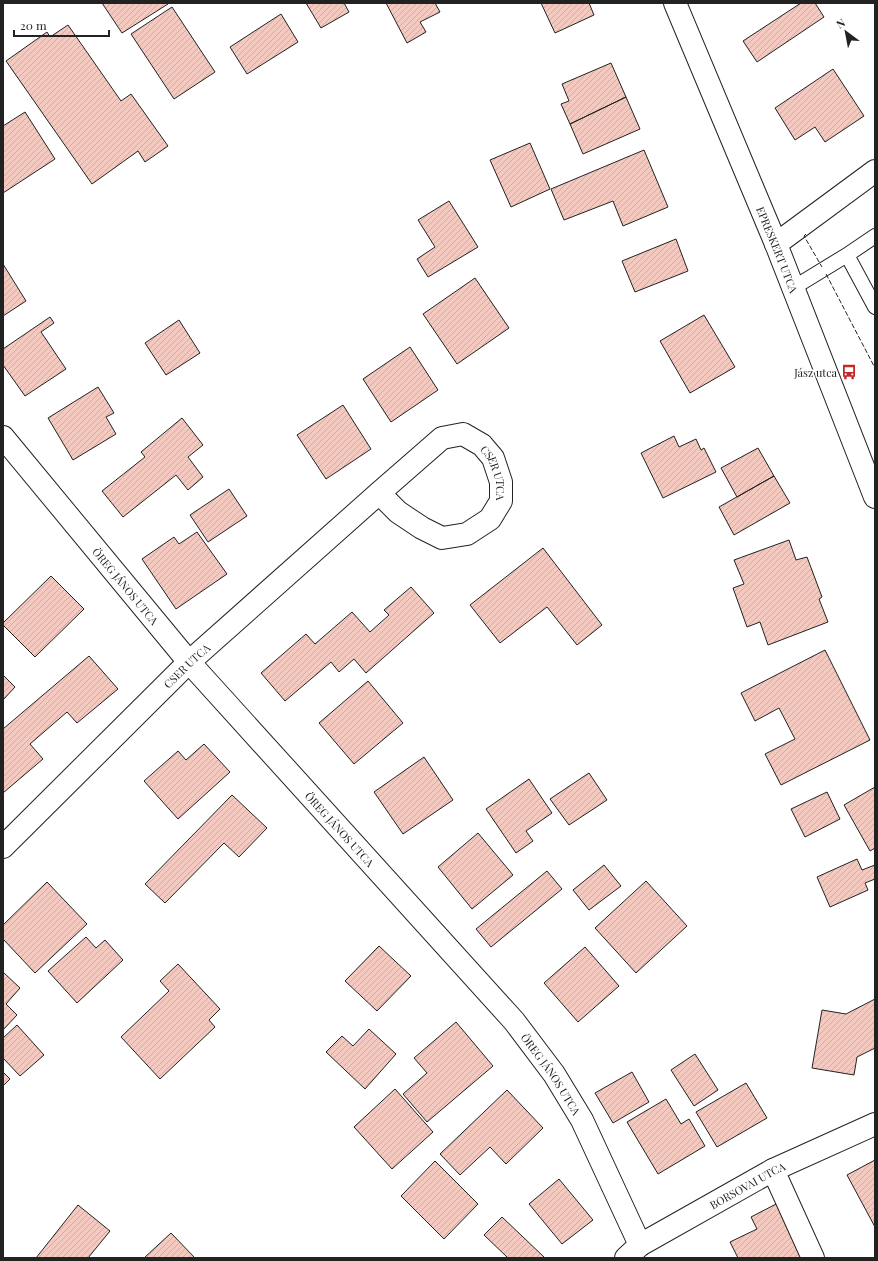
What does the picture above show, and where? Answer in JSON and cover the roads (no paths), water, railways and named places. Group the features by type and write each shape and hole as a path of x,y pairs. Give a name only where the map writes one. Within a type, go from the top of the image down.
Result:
{"street":[{"name":"EPRESKERT UTCA","path":"675,3 776,244 875,497"},
{"path":"776,244 875,171"},
{"name":"CSER UTCA","path":"3,846 189,662 379,493 442,438 463,434 482,445 493,458 501,482 501,501 490,520 467,534 442,538 422,528 398,512 379,493"},
{"name":"ÖREG JÁNOS UTCA","path":"3,437 189,662 514,1022 554,1074 582,1120 633,1252"},
{"name":"BORSOVAI UTCA","path":"633,1252 773,1170 875,1124"},
{"path":"773,1170 813,1258"}],"lane":[{"path":"793,288 875,236"},
{"path":"847,255 875,308"}],"place":[{"name":"Jász utca","path":"849,372"}]}
